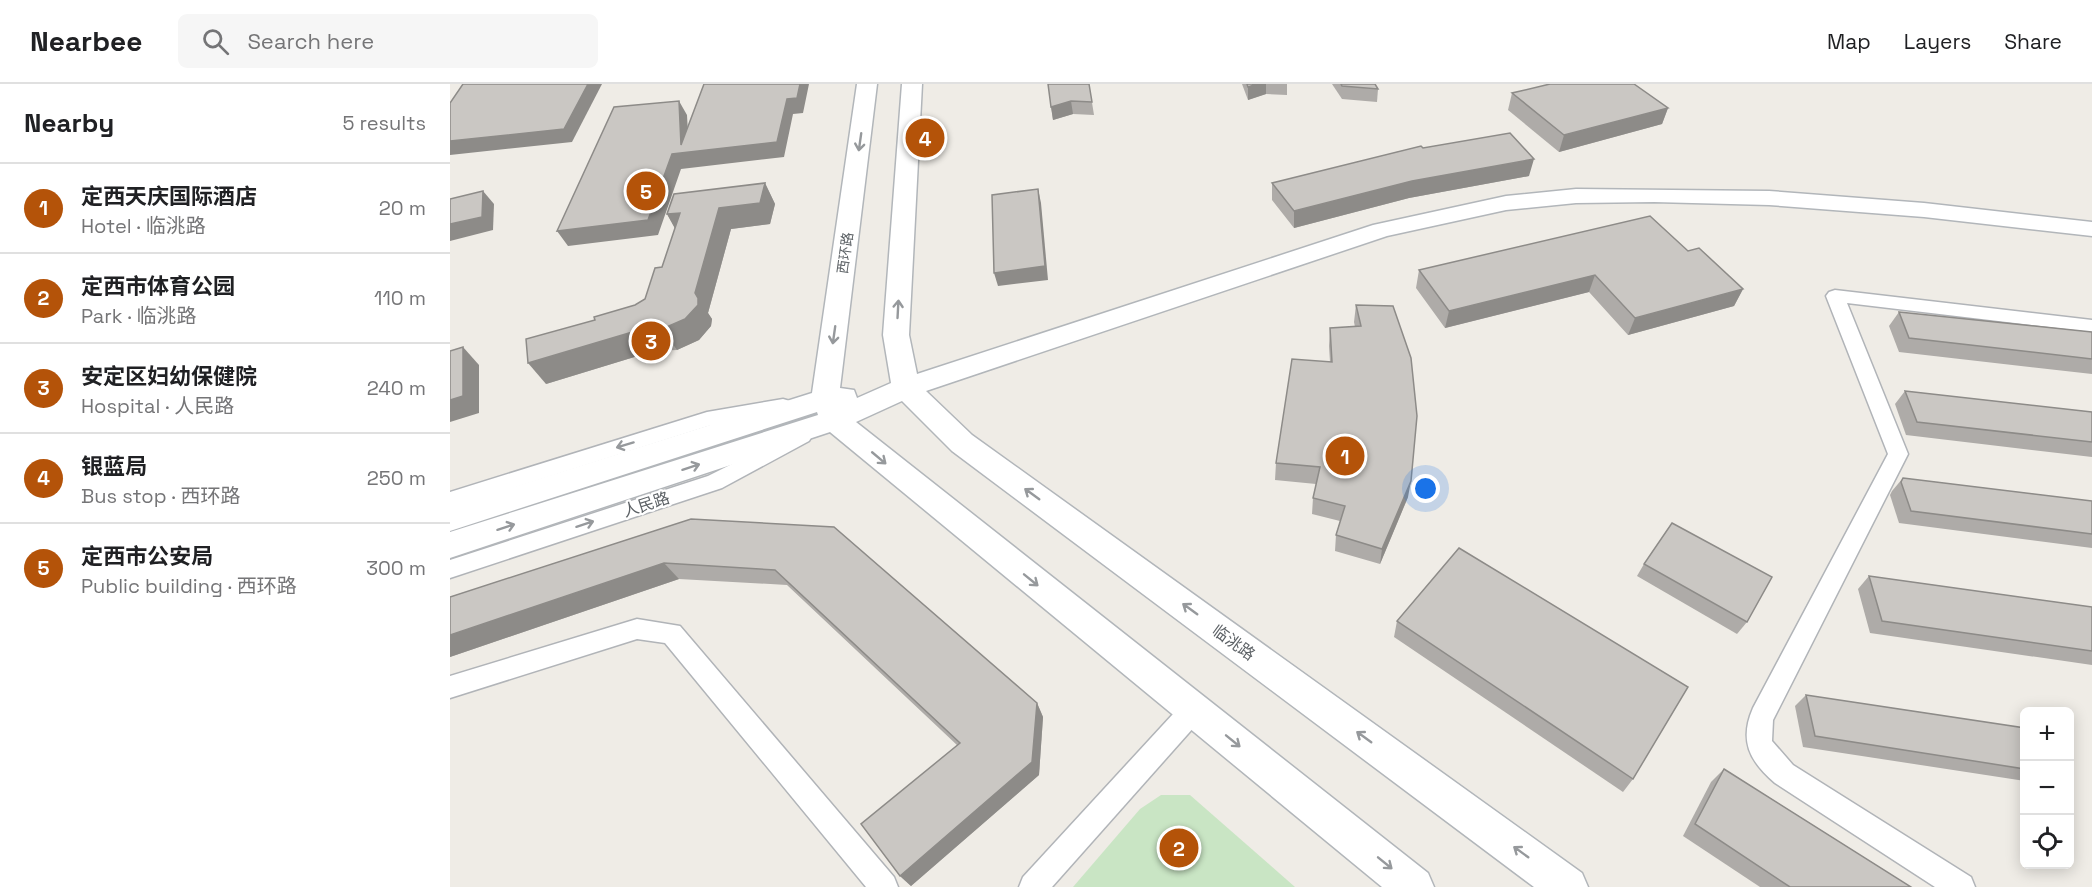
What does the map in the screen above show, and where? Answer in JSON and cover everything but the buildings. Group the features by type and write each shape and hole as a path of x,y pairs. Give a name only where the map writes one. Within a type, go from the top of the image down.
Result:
{"main road":[{"name":"西环路","path":"830,410 867,84"},
{"path":"906,388 896,335 912,84"},
{"name":"人民路","path":"450,519 906,388 1381,230 1506,203 1576,196 1654,195 1769,198 1924,210 2092,229"},
{"name":"临洮路","path":"906,388 962,443 1568,887"},
{"name":"人民路","path":"450,545 830,410"},
{"path":"830,410 1414,887"}],"street":[{"path":"1961,887 1784,774 1762,751 1757,737 1757,726 1898,454 1835,296 2092,326"},
{"name":"人民路","path":"450,500 707,419 830,410"},
{"name":"人民路","path":"450,569 715,482 830,410"},
{"path":"450,687 637,629 672,633 884,887"},
{"path":"1033,887 1194,709"}],"green space":[{"path":"1161,795 1190,795 1295,887 1073,887 1140,809"}],"place":[{"name":"银蓝局","path":"925,138"},
{"name":"定西市公安局","path":"646,191"},
{"name":"安定区妇幼保健院","path":"651,341"},
{"name":"定西天庆国际酒店","path":"1345,456"},
{"name":"定西市体育公园","path":"1179,848"}]}
